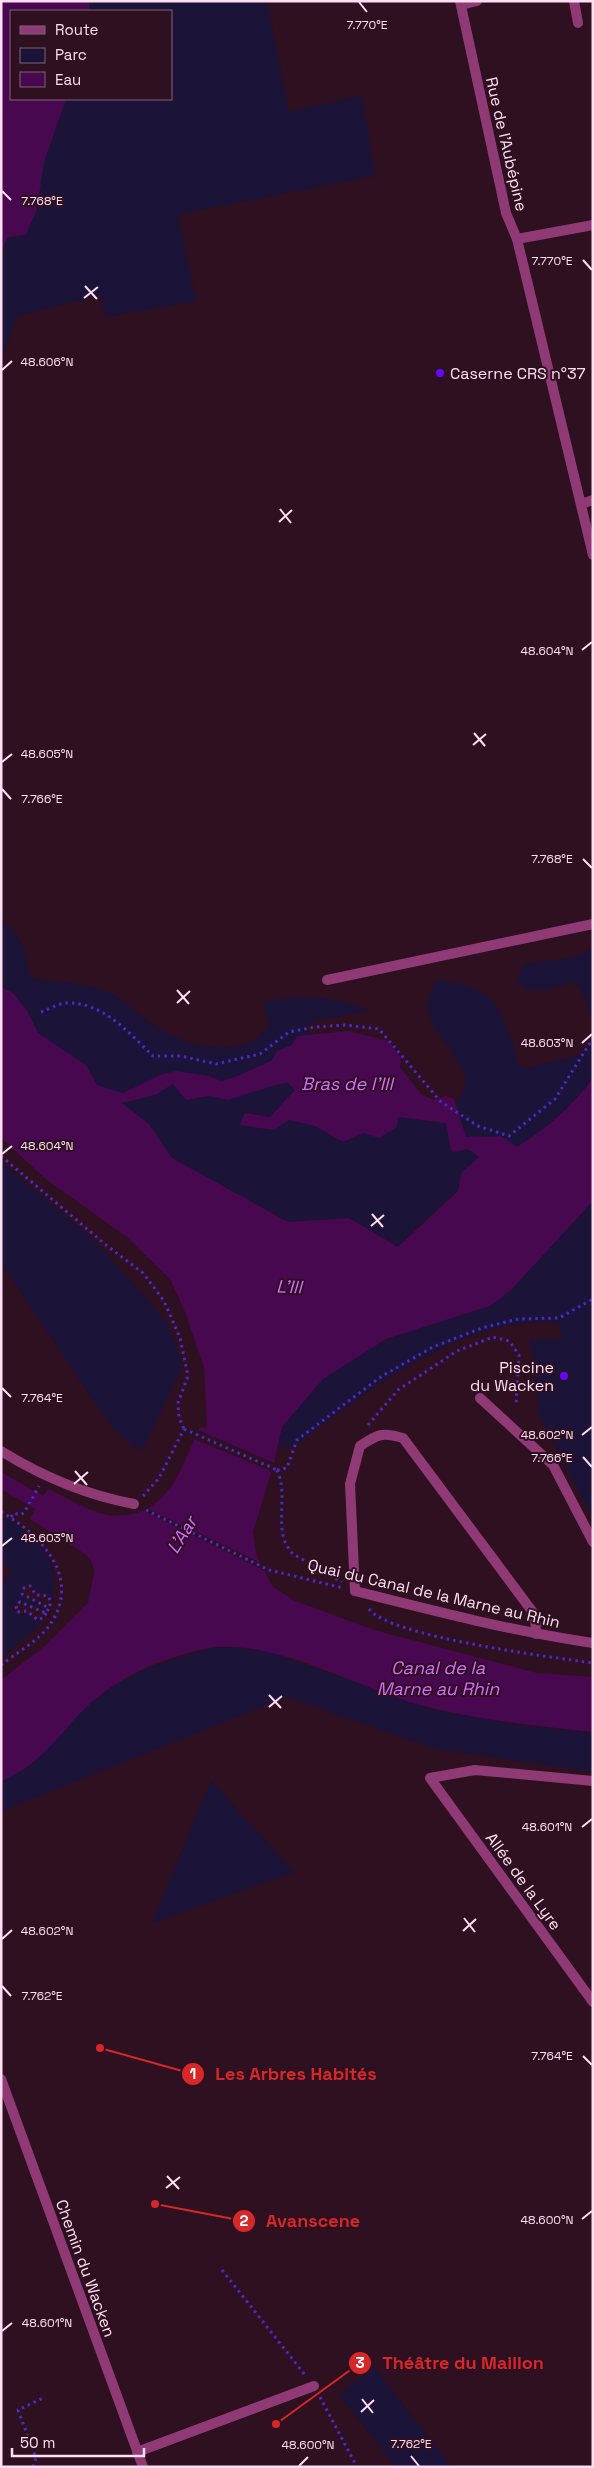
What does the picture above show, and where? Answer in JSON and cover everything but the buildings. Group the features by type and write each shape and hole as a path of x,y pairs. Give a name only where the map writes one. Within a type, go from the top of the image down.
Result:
{"street":[{"path":"460,3 477,1"},
{"path":"574,1 578,22"},
{"name":"Rue de l'Aubépine","path":"460,3 506,213 517,239 593,555"},
{"path":"517,239 593,225"},
{"path":"581,504 593,500"},
{"path":"327,980 593,924"},
{"path":"480,1398 553,1465 593,1542"},
{"path":"355,1591 350,1484 360,1446 375,1436 387,1434 403,1438 535,1615 536,1634"},
{"path":"1,1451 33,1470 88,1494 134,1504"},
{"name":"Quai du Canal de la Marne au Rhin","path":"355,1591 457,1617 536,1634 593,1642"},
{"name":"Allée de la Lyre","path":"593,1781 475,1770 430,1778 593,2002"},
{"name":"Chemin du Wacken","path":"1,2079 143,2467"},
{"path":"138,2452 314,2386"}],"path":[{"path":"42,1012 66,1003 95,1007 126,1030 153,1056 181,1056 216,1064 260,1054 289,1032 315,1027 345,1025 379,1029 440,1101 478,1126 508,1136 555,1099 593,1038"},
{"path":"1,1156 106,1245 144,1273 164,1301 180,1338 188,1376 178,1403 179,1418 184,1429 277,1470 287,1468 296,1440 382,1376 433,1347 482,1328 518,1319 559,1318 593,1299"},
{"path":"360,1446 368,1426 398,1390 457,1351 493,1337 509,1341 519,1355 516,1404"},
{"path":"134,1504 159,1478 184,1429"},
{"path":"277,1470 281,1479 283,1512 281,1530 287,1548 293,1554 332,1575 355,1591 373,1614 403,1626 440,1637 517,1652 593,1663"},
{"path":"10,1517 14,1513 20,1515 25,1511 39,1486"},
{"name":"Quai du Canal de la Marne au Rhin","path":"134,1504 269,1570 355,1591"},
{"path":"1,1512 40,1539 61,1575 60,1601 49,1626 1,1665"},
{"path":"48,1610 21,1602 15,1607 16,1612 27,1611 38,1620 44,1617 48,1610 51,1602 48,1596 36,1594 30,1586 24,1588 22,1594 25,1597 48,1610 54,1614"},
{"path":"222,2270 314,2386 357,2467"},
{"path":"33,2467 36,2458 18,2410 43,2398"}],"green space":[{"path":"89,1 267,1 289,112 362,95 375,176 178,214 196,301 105,317 101,295 17,316 1,361 1,252 8,237 26,235 37,209 43,162 66,100 172,100 172,10 89,10"},
{"path":"1,919 14,932 22,944 27,958 29,977 79,984 108,992 159,1028 171,1035 196,1044 222,1048 251,1042 270,1027 263,1004 274,1000 301,997 346,1003 369,1011 318,1020 303,1028 321,1040 394,1050 413,1093 445,1107 461,1098 465,1079 453,1054 431,1021 428,1009 429,995 436,980 467,986 488,997 498,1009 505,1024 518,1064 527,1068 580,1055 593,1040 593,1078 580,1095 546,1129 502,1158 461,1173 458,1191 416,1228 398,1247 349,1218 288,1222 172,1158 149,1124 97,1085 86,1065 38,1033 26,1009 12,992 1,987"},
{"path":"593,948 593,1020 580,988 572,982 549,990 526,990 517,979 524,965 577,956"},
{"path":"1,1161 96,1242 167,1321 181,1361 181,1370 147,1441 139,1451 110,1425 1,1263"},
{"path":"593,1201 593,1518 539,1414 530,1339 562,1339 558,1323 524,1323 489,1330 453,1344 417,1361 383,1382 350,1404 294,1447 278,1446 282,1427 323,1379 386,1339 490,1305 511,1290"},
{"path":"1,1515 25,1531 45,1552 54,1573 54,1581 52,1601 47,1593 36,1593 31,1584 26,1584 20,1592 23,1597 45,1607 44,1610 19,1600 13,1606 15,1613 19,1615 27,1613 35,1621 44,1620 1,1660 1,1585 12,1570 1,1563"},
{"path":"218,1647 266,1651 434,1710 519,1725 593,1733 593,1772 436,1749 287,1697 1,1811 1,1781 16,1774 40,1756 93,1701 137,1673 168,1661"},
{"path":"211,1781 294,1872 152,1923"},
{"path":"375,2368 452,2467 396,2467 339,2395"}],"water":[{"path":"1,1 89,1 89,10 10,10 10,100 66,100 44,162 37,209 26,235 8,237 1,252"},
{"path":"1,987 12,992 26,1009 38,1033 86,1065 97,1085 123,1093 162,1074 176,1071 209,1076 221,1081 271,1061 277,1051 292,1045 297,1036 348,1031 388,1041 401,1058 400,1067 422,1095 434,1100 446,1096 454,1099 466,1137 501,1136 517,1147 558,1116 593,1078 593,1201 511,1290 490,1306 386,1339 323,1379 282,1427 274,1463 253,1532 256,1554 272,1586 293,1600 374,1630 537,1673 593,1677 593,1732 494,1720 436,1709 410,1702 300,1661 272,1653 245,1648 218,1647 183,1654 144,1668 116,1684 92,1702 40,1757 16,1774 1,1781 1,1680 46,1645 88,1603 94,1573 92,1562 85,1554 30,1519 35,1509 1,1489 1,1472 43,1496 48,1489 101,1514 128,1515 144,1510 158,1502 177,1476 199,1428 207,1427 204,1367 185,1312 170,1279 127,1237 47,1180 1,1138","holes":["288,1083 295,1090 270,1117 245,1113 239,1125 274,1130 289,1120 315,1126 343,1142 363,1133 379,1138 397,1127 398,1117 446,1123 451,1150 453,1152 468,1149 479,1157 461,1173 458,1191 398,1247 349,1218 288,1222 172,1158 149,1124 122,1103 155,1095 173,1084 186,1100 209,1096 228,1100 275,1085"]}],"pier":[{"path":"198,1430 274,1463 271,1471 194,1439"},
{"path":"149,1509 261,1563 265,1571 144,1511"}],"place":[{"name":"Caserne CRS n°37","path":"440,373"},
{"name":"Piscine du Wacken","path":"564,1376"},
{"name":"Les Arbres Habités","path":"100,2048"},
{"name":"Avanscene","path":"155,2204"},
{"name":"Théâtre du Maillon","path":"276,2424"}],"water label":[{"name":"Bras de l'Ill","path":"347,1084"},
{"name":"L'Ill","path":"289,1287"},
{"name":"L'Aar","path":"182,1535"},
{"name":"Canal de la Marne au Rhin","path":"438,1678"}]}
